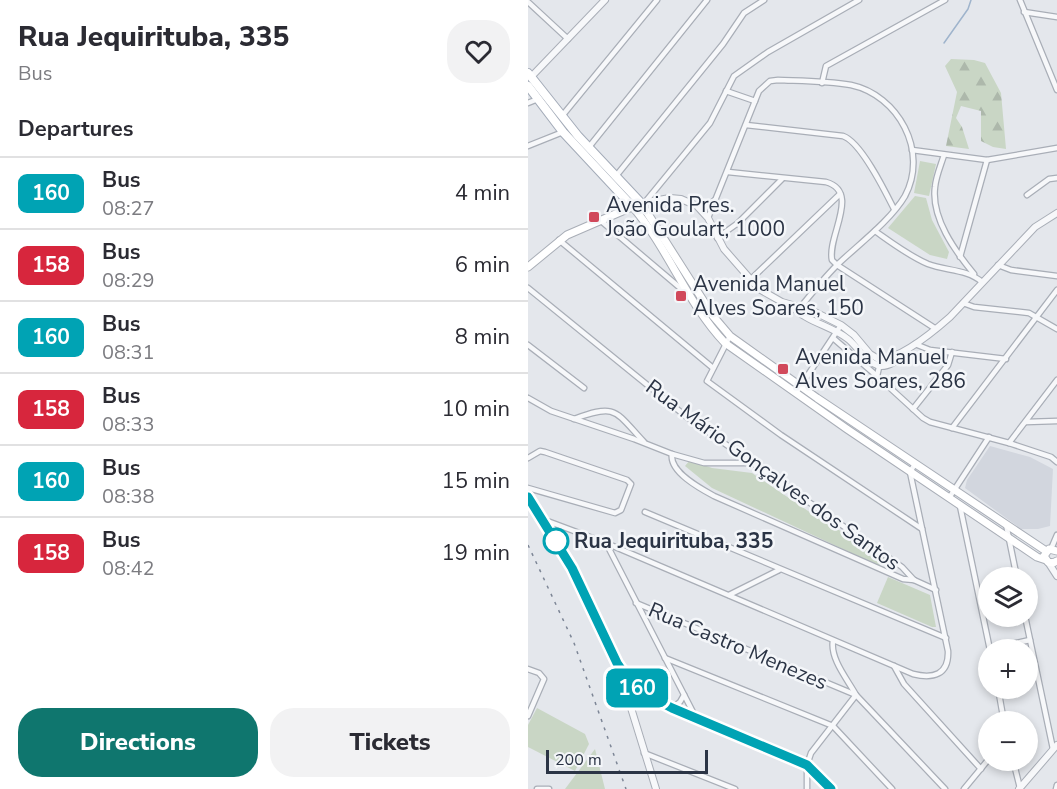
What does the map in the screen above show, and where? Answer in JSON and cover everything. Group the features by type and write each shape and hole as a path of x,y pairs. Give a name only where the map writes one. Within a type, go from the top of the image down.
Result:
{"main road":[{"path":"530,75 586,150 651,230 713,330 725,343 960,506 1037,557 1053,561"},
{"path":"528,86 564,132 644,202 713,316 730,336 954,490 1006,524 1053,550 1044,556 1053,561"},
{"path":"528,267 559,240 644,202"}],"street":[{"path":"562,116 657,0"},
{"path":"586,150 707,0"},
{"path":"615,176 723,44 746,11 764,0"},
{"path":"644,202 710,123 730,80 742,69 859,0"},
{"path":"822,83 825,66 945,0"},
{"path":"1020,0 1057,90"},
{"path":"528,2 568,39"},
{"path":"530,75 568,39 600,2"},
{"path":"1024,12 1057,17"},
{"path":"708,218 761,88 774,80 851,86 884,101 900,119 910,139 912,171 909,184 904,196 875,231 837,265 799,309"},
{"path":"726,91 755,101"},
{"path":"528,103 538,99"},
{"path":"746,124 843,136 850,139 860,149 894,209"},
{"path":"528,146 564,132"},
{"path":"912,150 987,160 1057,148"},
{"path":"944,155 935,183 935,200 941,221 954,250 982,282"},
{"path":"960,257 987,160"},
{"path":"728,172 826,182 835,185 840,194 843,211 830,252 832,260 936,329"},
{"path":"1027,195 1049,179 1057,178"},
{"path":"717,238 738,223 782,179"},
{"path":"750,280 840,194"},
{"path":"702,210 718,198"},
{"path":"644,202 681,199 702,210 733,261 759,289 839,328 872,362 880,363 892,363 936,329 1035,227 1057,213"},
{"path":"600,220 691,296"},
{"path":"875,231 928,264 974,274"},
{"path":"559,240 713,368"},
{"path":"998,265 1011,270 1057,276"},
{"name":"Rua Mário Gonçalves dos Santos","path":"528,288 688,418 749,463 902,567 914,580 936,590"},
{"path":"952,428 1057,290"},
{"path":"963,303 1029,313 1057,329"},
{"path":"796,393 839,328"},
{"path":"730,336 707,381 922,529"},
{"path":"833,338 922,418 1009,443 1051,457 1057,462"},
{"path":"918,343 930,350 1006,359"},
{"path":"528,345 584,388"},
{"path":"913,409 948,365 952,352"},
{"path":"877,376 880,363"},
{"path":"1009,443 1057,380"},
{"path":"528,398 545,409 704,464 749,463"},
{"path":"574,419 602,410 613,411 645,443"},
{"path":"1026,422 1057,421"},
{"path":"949,498 989,437"},
{"path":"528,458 545,452 627,480 631,484 621,510 615,513 528,488"},
{"path":"672,454 672,461 688,481 714,496 903,579 914,580"},
{"path":"542,519 606,543 833,641 925,676 941,672 948,659 946,638 910,472 915,464"},
{"path":"528,497 576,577 617,663 630,682 643,693 672,708 807,765 831,789"},
{"path":"960,506 988,639"},
{"path":"645,512 946,638"},
{"path":"1006,524 1015,567"},
{"path":"1053,550 1057,535"},
{"path":"606,543 696,718"},
{"path":"1053,561 1057,577"},
{"path":"729,595 779,570"},
{"name":"Rua Castro Menezes","path":"636,603 856,695"},
{"path":"833,641 833,652 856,695 945,789"},
{"path":"665,658 833,726 892,789"},
{"path":"617,663 656,789"},
{"path":"894,666 904,684 978,766"},
{"path":"528,669 543,675 544,681 528,716"},
{"path":"1020,788 1055,747 1038,674"},
{"name":"Rua Castro Menezes","path":"840,690 848,681"},
{"path":"624,691 630,682"},
{"path":"672,708 680,702 684,695"},
{"path":"807,789 807,765 811,753 856,695"},
{"path":"644,753 735,789"},
{"path":"964,789 979,771"},
{"path":"1016,771 1020,788"},
{"path":"537,789 549,789"}],"shaded area":[{"path":"990,446 1030,457 1053,469 1050,526 1021,529 965,488 967,480"}],"green space":[{"path":"951,59 985,63 1001,93 1006,149 993,147 981,141 981,111 961,106 956,118 962,127 969,149 946,146 957,92 945,66"},
{"path":"920,161 936,164 929,196 914,193"},
{"path":"915,196 926,198 932,220 949,252 947,259 930,255 888,228"},
{"path":"690,460 712,468 752,473 811,513 885,558 879,566 712,488 685,466"},
{"path":"888,577 930,595 936,627 877,603"},
{"path":"537,708 585,734 589,744 575,771 528,747 528,725"},
{"path":"595,749 605,789 565,789"}],"waterway":[{"path":"944,43 968,9 971,0"}],"railway":[{"path":"528,545 574,643 626,789"}],"bus line":[{"name":"160","path":"528,497 572,568 617,663 630,682 643,693 672,708 807,765 831,789"}],"place":[{"name":"Avenida Pres. João Goulart, 1000","path":"594,217"},
{"name":"Avenida Manuel Alves Soares, 150","path":"681,296"},
{"name":"Avenida Manuel Alves Soares, 286","path":"783,369"},
{"name":"Rua Jequirituba, 335","path":"556,541"}]}
